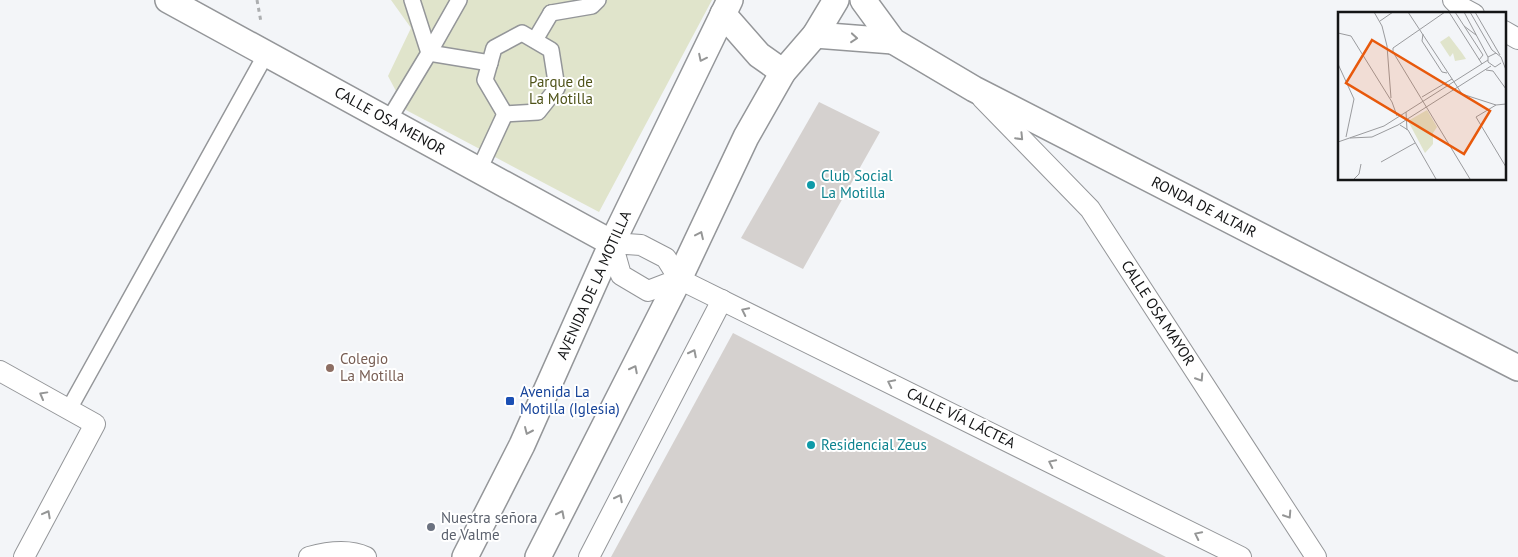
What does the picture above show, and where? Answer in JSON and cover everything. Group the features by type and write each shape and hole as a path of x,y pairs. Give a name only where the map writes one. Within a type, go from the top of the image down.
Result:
{"street":[{"name":"CALLE OSA MENOR","path":"168,0 612,243"},
{"path":"412,0 429,53"},
{"path":"388,121 459,0"},
{"path":"535,40 547,6 592,6 598,0"},
{"path":"538,557 679,280 746,137 783,72 815,35 836,0"},
{"name":"RONDA DE ALTAIR","path":"863,0 893,41 974,89 1518,368"},
{"path":"1453,0 1470,12"},
{"path":"725,5 759,55 783,72"},
{"name":"AVENIDA DE LA MOTILLA","path":"465,557 522,445 612,243 725,5"},
{"path":"1506,32 1518,39"},
{"path":"522,33 551,50 557,88 538,112 505,114 485,80 494,48 522,33"},
{"name":"RONDA DE ALTAIR","path":"815,35 893,41"},
{"path":"429,53 490,63"},
{"path":"69,409 266,54"},
{"name":"CALLE OSA MAYOR","path":"974,89 1090,209 1316,557"},
{"path":"479,170 505,114"},
{"path":"612,243 641,245 666,258 679,280 648,291 621,275 612,243"},
{"name":"CALLE VÍA LÁCTEA","path":"679,280 1241,557"},
{"path":"589,557 722,300"},
{"path":"0,371 95,424 24,557"},
{"path":"309,557 329,552 359,554 366,557"}],"green space":[{"name":"Parque de La Motilla","path":"391,0 712,0 599,212 406,110 388,76 411,28"}],"building":[{"name":"Club Social La Motilla","path":"819,102 880,132 803,269 741,238"},
{"name":"Residencial Zeus","path":"733,333 1166,557 611,557"}],"place":[{"name":"Club Social La Motilla","path":"811,185"},
{"name":"Colegio La Motilla","path":"330,368"},
{"name":"Avenida La Motilla (Iglesia)","path":"510,401"},
{"name":"Residencial Zeus","path":"811,445"},
{"name":"Nuestra señora de Valme","path":"431,527"}]}
